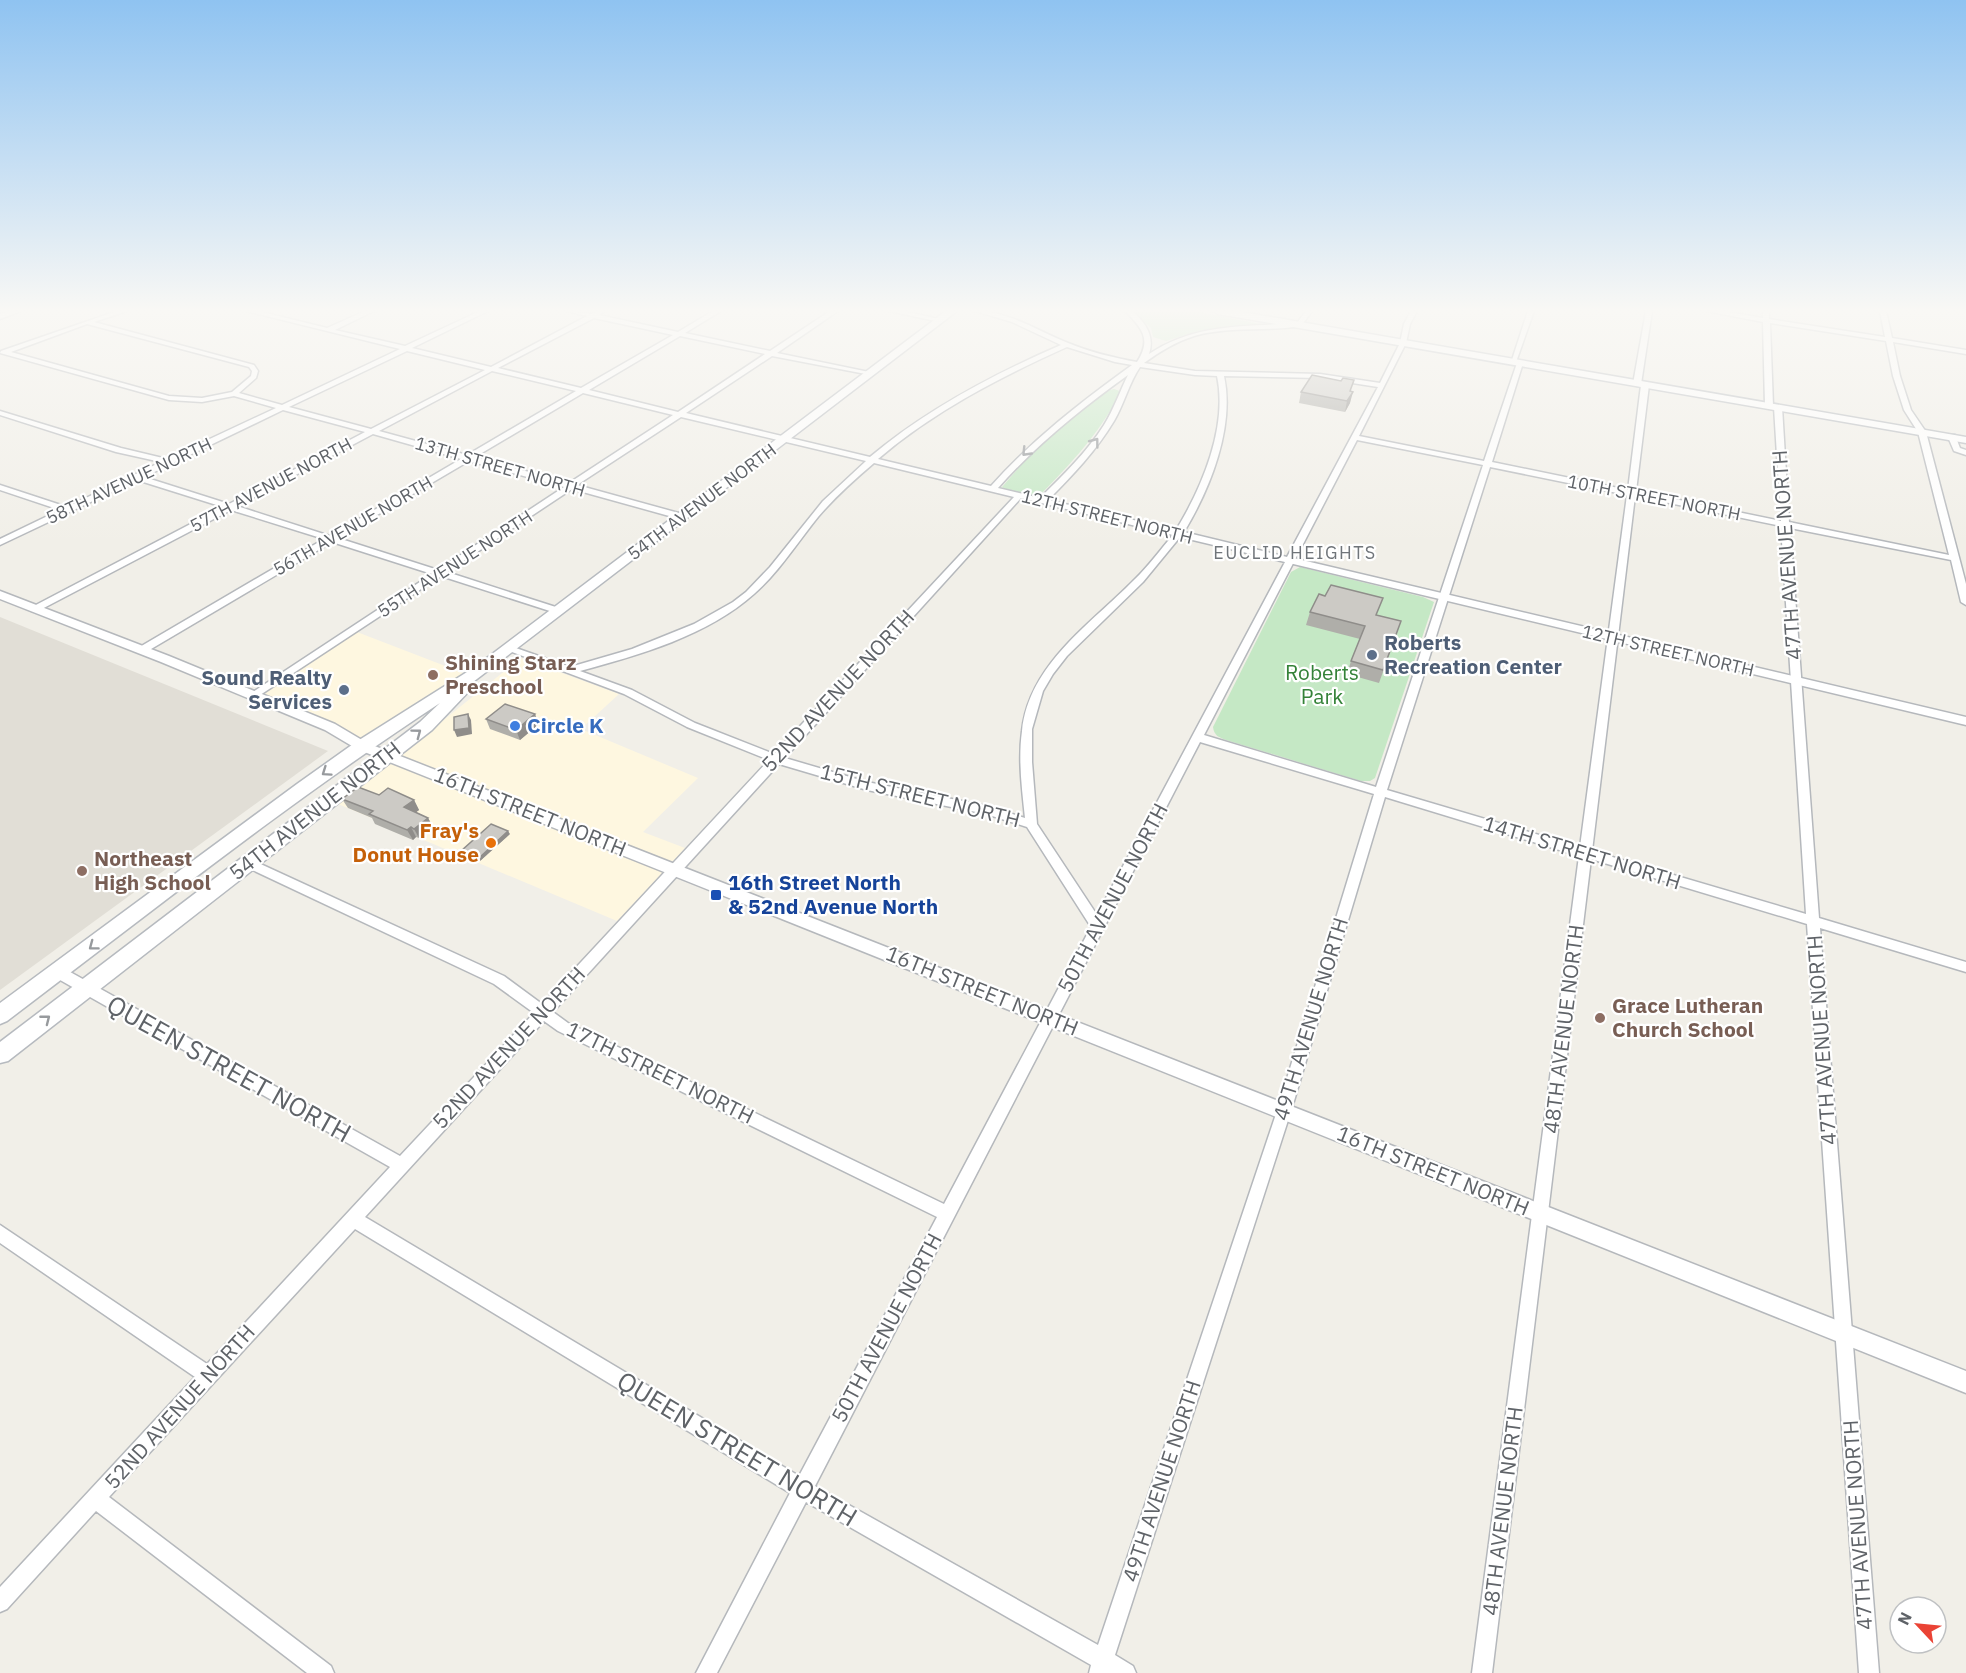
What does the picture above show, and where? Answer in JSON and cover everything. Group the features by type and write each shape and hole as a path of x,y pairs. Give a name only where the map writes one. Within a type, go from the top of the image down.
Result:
{"main road":[{"name":"54TH AVENUE NORTH","path":"0,1016 362,746 509,649 850,389"},
{"path":"1671,389 1966,440"},
{"name":"54TH AVENUE NORTH","path":"0,1054 426,726 460,694 480,670"}],"street":[{"name":"13TH STREET NORTH","path":"137,389 169,398 202,400 234,394 682,517"},
{"path":"234,394 240,389"},
{"name":"58TH AVENUE NORTH","path":"0,542 321,389"},
{"name":"57TH AVENUE NORTH","path":"35,609 452,389"},
{"name":"12TH STREET NORTH","path":"575,389 1966,721"},
{"name":"56TH AVENUE NORTH","path":"142,650 586,389"},
{"name":"55TH AVENUE NORTH","path":"254,696 718,389"},
{"path":"572,670 652,645 693,628 736,604 769,575 813,518 872,460 912,428 975,389"},
{"path":"993,489 1047,431 1101,389"},
{"path":"1042,501 1099,438 1126,389"},
{"path":"1098,927 1031,824 1026,762 1027,729 1038,691 1048,673 1063,654 1140,580 1178,534 1196,505 1206,483 1215,452 1223,417 1223,389"},
{"name":"50TH AVENUE NORTH","path":"706,1673 1380,389"},
{"name":"49TH AVENUE NORTH","path":"1101,1666 1284,1111 1380,793 1488,464 1509,389"},
{"name":"48TH AVENUE NORTH","path":"1482,1673 1631,493 1641,389"},
{"name":"47TH AVENUE NORTH","path":"1772,389 1785,525 1869,1673"},
{"path":"1901,389 1915,427 1922,432 1966,603"},
{"path":"0,413 119,450 169,462"},
{"name":"10TH STREET NORTH","path":"1354,437 1953,558"},
{"path":"1952,437 1957,449 1966,453"},
{"path":"137,477 559,611"},
{"path":"0,487 67,510"},
{"name":"52ND AVENUE NORTH","path":"0,1602 542,1011 1019,496"},
{"name":"16TH STREET NORTH","path":"0,595 330,726 362,746 1966,1382"},
{"name":"15TH STREET NORTH","path":"509,649 628,692 691,725 776,759 867,786 987,810 1031,824"},
{"name":"14TH STREET NORTH","path":"1197,737 1966,967"},
{"name":"17TH STREET NORTH","path":"248,863 499,980 563,1027 946,1214"},
{"name":"QUEEN STREET NORTH","path":"58,972 401,1165"},
{"name":"QUEEN STREET NORTH","path":"352,1218 1101,1666 1126,1673"},
{"path":"0,1233 208,1375"},
{"path":"96,1498 324,1673"}],"shaded area":[{"name":"Northeast High School","path":"0,617 328,751 0,990"},
{"path":"357,632 466,674 363,740 335,723 264,694"},
{"path":"521,658 619,694 581,729 698,778 643,832 685,848 672,862 400,755"},
{"path":"390,763 663,872 617,921 338,804"}],"green space":[{"path":"1114,389 1120,391 1103,423 1074,459 1041,494 1021,495 1002,487 1041,442 1103,392"},
{"name":"Roberts Park","path":"1300,567 1423,597 1434,602 1375,778 1370,781 1361,781 1226,740 1214,732 1213,727 1291,572"}],"building":[{"path":"1303,389 1351,389 1353,392 1347,401 1301,392"},
{"name":"Roberts Recreation Center","path":"1331,585 1383,598 1376,615 1401,621 1383,670 1351,661 1365,626 1310,612 1319,594 1325,596"},
{"path":"505,704 535,714 516,730 486,719"},
{"path":"468,714 469,728 454,730 454,717"},
{"path":"358,787 379,795 388,788 414,800 404,807 428,818 414,829 411,827 407,830 369,814 373,811 342,799"},
{"name":"Fray's Donut House","path":"491,824 508,831 479,858 461,851"}],"place":[{"name":"Roberts Recreation Center","path":"1372,655"},
{"name":"Shining Starz Preschool","path":"433,675"},
{"name":"Sound Realty Services","path":"344,690"},
{"name":"Circle K","path":"515,726"},
{"name":"Fray's Donut House","path":"491,843"},
{"name":"Northeast High School","path":"82,871"},
{"name":"16th Street North & 52nd Avenue North","path":"716,895"},
{"name":"Grace Lutheran Church School","path":"1600,1018"}],"district":[{"name":"EUCLID HEIGHTS","path":"1295,553"}]}
